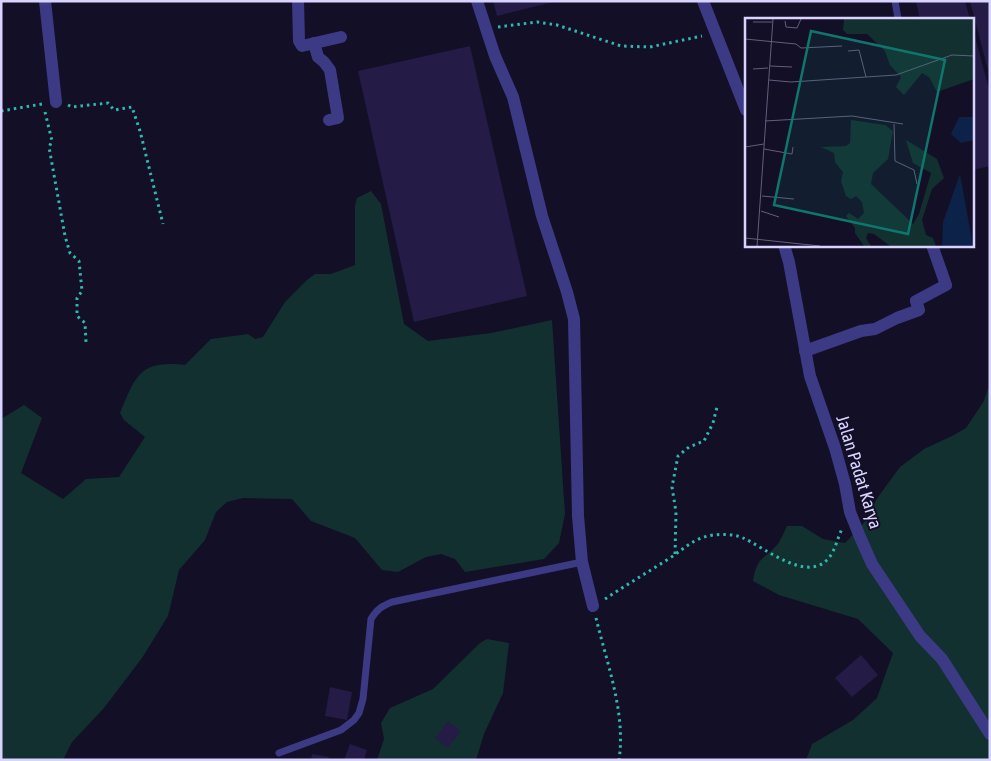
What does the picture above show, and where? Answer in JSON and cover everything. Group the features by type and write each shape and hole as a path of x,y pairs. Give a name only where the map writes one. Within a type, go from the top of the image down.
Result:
{"street":[{"path":"45,1 50,103"},
{"path":"298,1 299,40 302,46 341,37"},
{"path":"477,1 485,28 512,97 542,216 574,319 578,516 582,562 593,606"},
{"path":"704,1 745,107"},
{"path":"314,43 318,57 330,70 338,118 329,120"},
{"name":"Jalan Padat Karya","path":"784,246 789,262 810,376 842,475 850,512 872,564 920,636 942,659 990,734"},
{"path":"805,351 861,331 875,329 919,310 916,301 946,285 932,246"}],"lane":[{"path":"895,1 898,18"},
{"path":"279,753 341,730 354,720 359,713 363,700 371,619 376,610 382,606 392,602 582,562"}],"path":[{"path":"485,28 537,22 558,25 621,46 650,47 716,34"},
{"path":"1,111 50,103 72,107 108,103 114,110 132,107 140,131 163,224"},
{"path":"50,103 52,141 49,147 65,236 70,253 79,262 82,291 78,298 77,316 85,323 86,342"},
{"path":"675,554 676,512 672,487 678,456 689,447 704,441 713,422 717,407"},
{"path":"619,760 621,744 619,711 593,606 675,554 689,543 712,535 726,534 742,537 784,560 804,567 820,565 832,553 850,512"}],"green space":[{"path":"371,191 381,204 404,324 428,341 491,333 552,320 565,514 559,543 544,559 465,572 455,559 441,554 426,557 398,572 382,570 355,538 311,521 292,499 243,498 227,502 216,512 205,540 179,570 168,616 142,658 104,708 72,742 63,760 1,760 1,419 24,405 42,418 21,473 63,499 86,479 119,477 145,437 124,420 120,413 131,389 142,373 158,365 185,365 211,339 248,334 255,339 263,337 285,302 307,280 315,274 331,274 355,265 355,206 357,198"},
{"path":"990,383 990,760 806,760 812,744 853,720 877,698 893,653 858,619 779,595 753,581 758,563 777,545 787,526 802,526 823,539 845,543 863,524 878,497 900,467 924,449 966,428 984,401"},
{"path":"487,639 509,643 503,693 484,734 476,760 377,760 384,739 381,723 390,708 433,689 480,643"}],"building":[{"path":"493,1 553,1 553,2 497,16"},
{"path":"916,1 965,1 970,18 920,18"},
{"path":"970,1 990,1 990,74 989,74"},
{"path":"974,33 990,93 990,166 974,170"},
{"path":"470,46 527,296 414,322 358,71"},
{"path":"861,655 878,675 852,697 835,678"},
{"path":"330,687 352,692 347,720 325,716"},
{"path":"448,721 461,731 448,748 435,738"},
{"path":"350,744 367,750 364,760 344,760"},
{"path":"312,754 329,757 328,760 311,760"}]}
